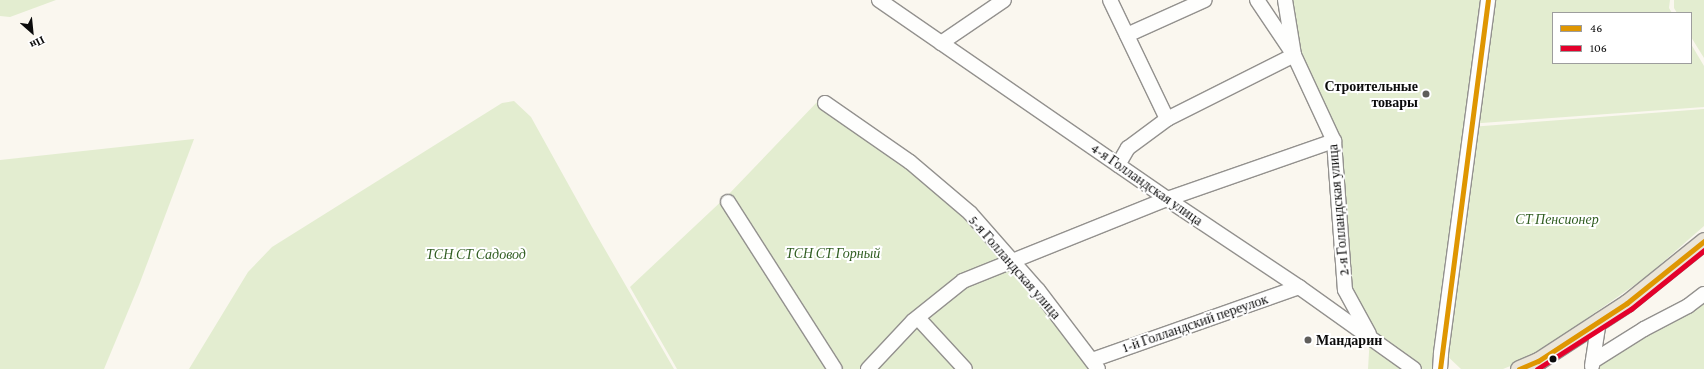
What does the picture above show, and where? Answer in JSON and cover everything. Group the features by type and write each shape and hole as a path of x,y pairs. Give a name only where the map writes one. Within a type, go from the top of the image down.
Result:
{"main road":[{"path":"1519,369 1538,360 1627,303 1704,241"}],"street":[{"name":"4-я Голландская улица","path":"879,0 942,42 1167,199 1298,287 1414,369"},
{"path":"942,42 1004,0"},
{"path":"1110,0 1167,119"},
{"path":"1127,35 1205,0"},
{"name":"2-я Голландская улица","path":"1258,0 1294,55 1334,141 1345,290 1370,337"},
{"path":"1118,165 1128,148 1167,119 1294,55 1285,0"},
{"path":"1440,369 1488,0"},
{"name":"5-я Голландская улица","path":"825,103 910,162 970,214 1014,261 1095,364"},
{"path":"868,369 918,318 963,281 1167,199 1334,141"},
{"path":"728,202 835,369"},
{"name":"1-й Голландский переулок","path":"1095,364 1298,287"},
{"path":"1592,365 1644,329 1688,306 1704,294"},
{"path":"918,318 965,369"},
{"path":"1592,365 1599,321"}],"green space":[{"path":"0,0 56,0 10,17 0,16"},
{"path":"1286,0 1670,0 1669,8 1671,12 1552,12 1552,64 1692,64 1692,46 1704,66 1704,107 1468,124 1436,369 1368,369 1370,335 1346,290 1335,140 1295,55"},
{"path":"1674,0 1704,0 1704,58 1692,39 1692,12 1676,12 1674,8"},
{"name":"ТСН СТ Горный","path":"819,100 909,165 1015,269 1094,369 677,369 630,287 727,196"},
{"name":"ТСН СТ Садовод","path":"514,101 531,117 592,227 674,369 189,369 248,272 272,247 502,103"},
{"name":"СТ Пенсионер","path":"1704,109 1704,226 1646,277 1530,358 1503,369 1461,369 1443,352 1470,127"},
{"path":"194,139 139,285 104,369 0,369 0,160"},
{"path":"1704,300 1704,369 1595,369 1597,362"}],"transit line":[{"name":"46","path":"1440,369 1488,0"},
{"name":"46","path":"1519,369 1538,361 1627,303 1704,241"},
{"name":"106","path":"1537,369 1631,309 1704,250"}],"place":[{"name":"Строительные товары","path":"1426,94"},
{"name":"Мандарин","path":"1308,340"}]}
